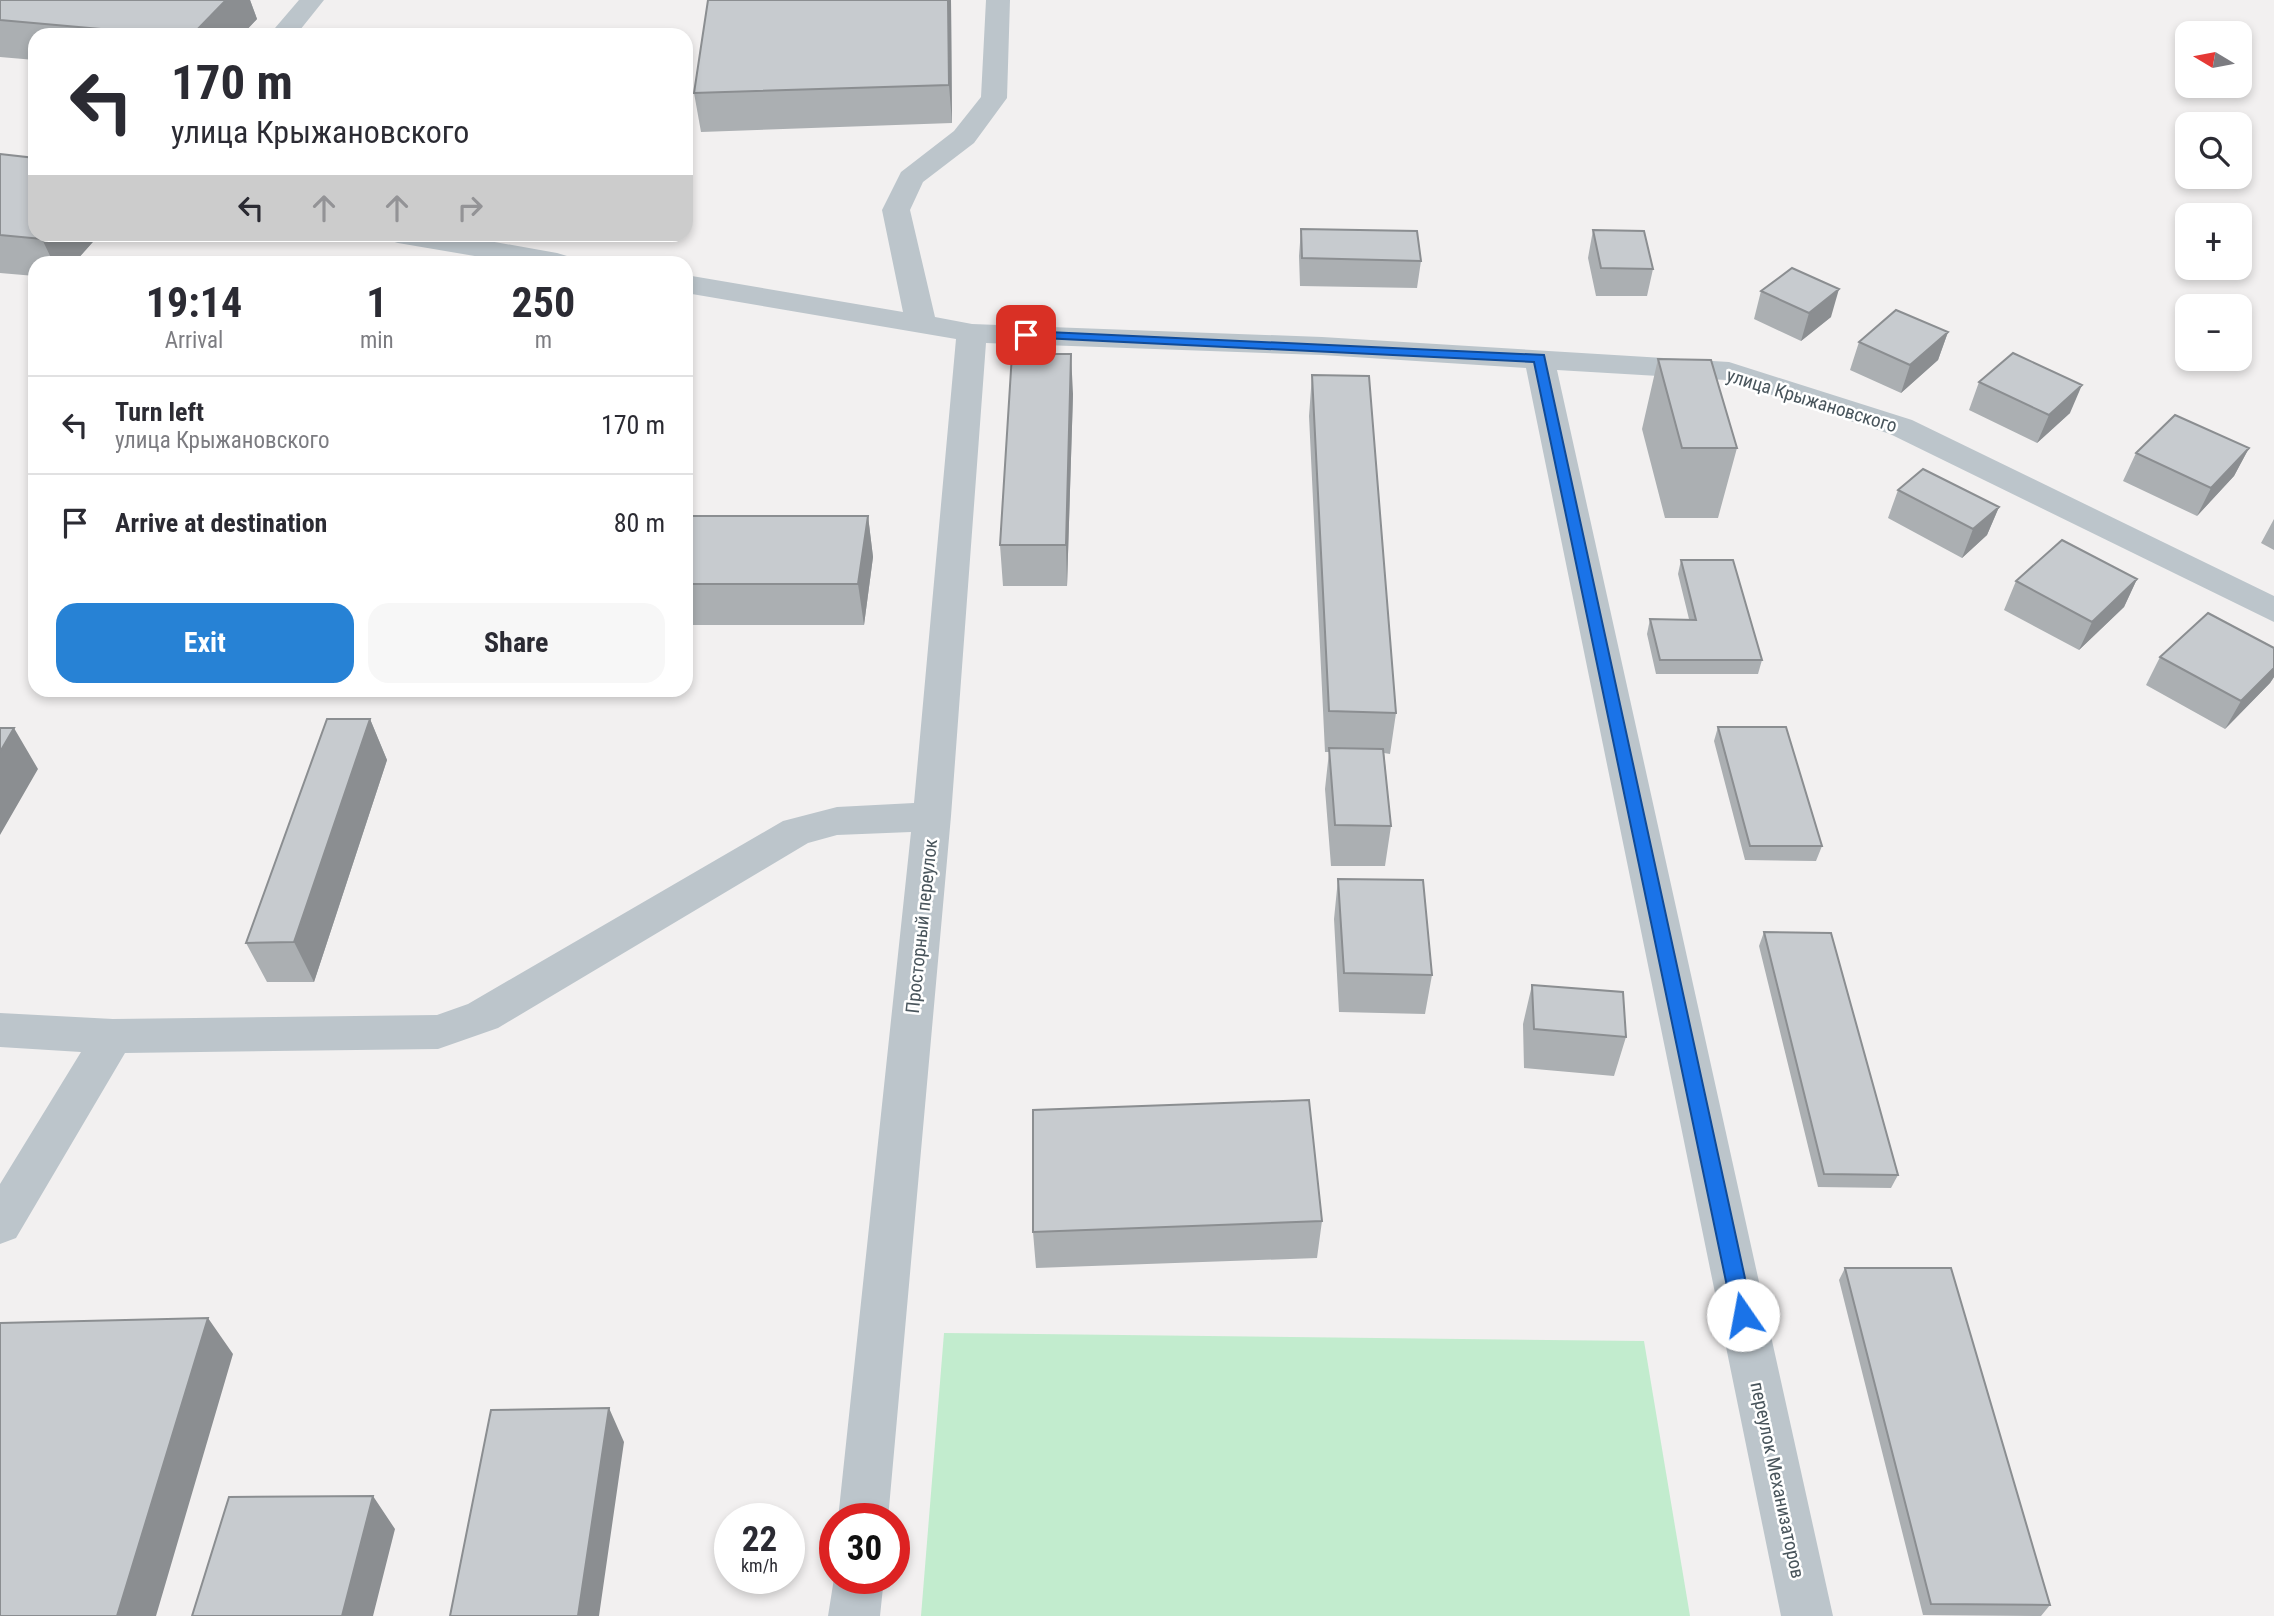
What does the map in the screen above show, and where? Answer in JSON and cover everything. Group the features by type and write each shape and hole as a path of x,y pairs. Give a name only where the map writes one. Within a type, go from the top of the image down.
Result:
{"street":[{"path":"288,28 312,0"},
{"path":"921,324 896,210 911,178 964,137 995,98 998,0"},
{"path":"443,242 523,256"},
{"name":"улица Крыжановского","path":"693,285 972,332 1539,358 1729,371 1901,427 2274,610"},
{"name":"Просторный переулок","path":"865,1503 932,816 972,332"},
{"name":"переулок Механизаторов","path":"1539,358 1807,1616"},
{"path":"0,1030 113,1036 438,1032 483,1016 797,831 837,821 932,816"},
{"path":"0,1224 113,1036"},
{"path":"854,1616 856,1594"}],"green space":[{"path":"944,1333 1644,1341 1690,1616 921,1616"}],"building":[{"path":"0,0 226,0 199,28 90,28 0,20"},
{"path":"708,0 948,0 949,85 694,93"},
{"path":"0,154 28,157 28,238 0,235"},
{"path":"1301,229 1417,231 1421,261 1302,258"},
{"path":"1593,230 1644,231 1653,269 1601,268"},
{"path":"1792,268 1839,289 1809,313 1761,291"},
{"path":"1896,310 1948,332 1910,365 1859,342"},
{"path":"2013,353 2082,385 2049,415 1979,382"},
{"path":"1012,354 1071,354 1066,545 1000,545"},
{"path":"1658,359 1711,360 1737,448 1682,448"},
{"path":"1312,375 1369,376 1396,713 1329,711"},
{"path":"2175,415 2249,448 2211,488 2136,453"},
{"path":"1923,469 1999,507 1973,529 1898,490"},
{"path":"693,516 868,516 858,584 693,584"},
{"path":"2062,540 2137,579 2092,622 2016,581"},
{"path":"1681,560 1733,560 1762,660 1660,660 1650,619 1696,620"},
{"path":"2208,613 2274,648 2274,668 2241,701 2160,657"},
{"path":"327,719 370,719 294,942 246,943"},
{"path":"1718,727 1786,727 1822,846 1750,846"},
{"path":"0,728 14,728 0,752"},
{"path":"1329,748 1383,749 1391,826 1335,825"},
{"path":"1338,879 1423,880 1432,975 1344,973"},
{"path":"1764,932 1831,933 1898,1175 1824,1174"},
{"path":"1532,985 1623,992 1626,1037 1534,1029"},
{"path":"1309,1100 1322,1221 1033,1232 1033,1110"},
{"path":"1845,1268 1951,1268 2050,1605 1931,1604"},
{"path":"208,1318 117,1616 0,1616 0,1323"},
{"path":"609,1408 578,1616 450,1616 491,1410"},
{"path":"373,1496 342,1616 192,1616 229,1497"}],"route":[{"path":"1026,335 1322,346 1539,358 1743,1315"}]}
